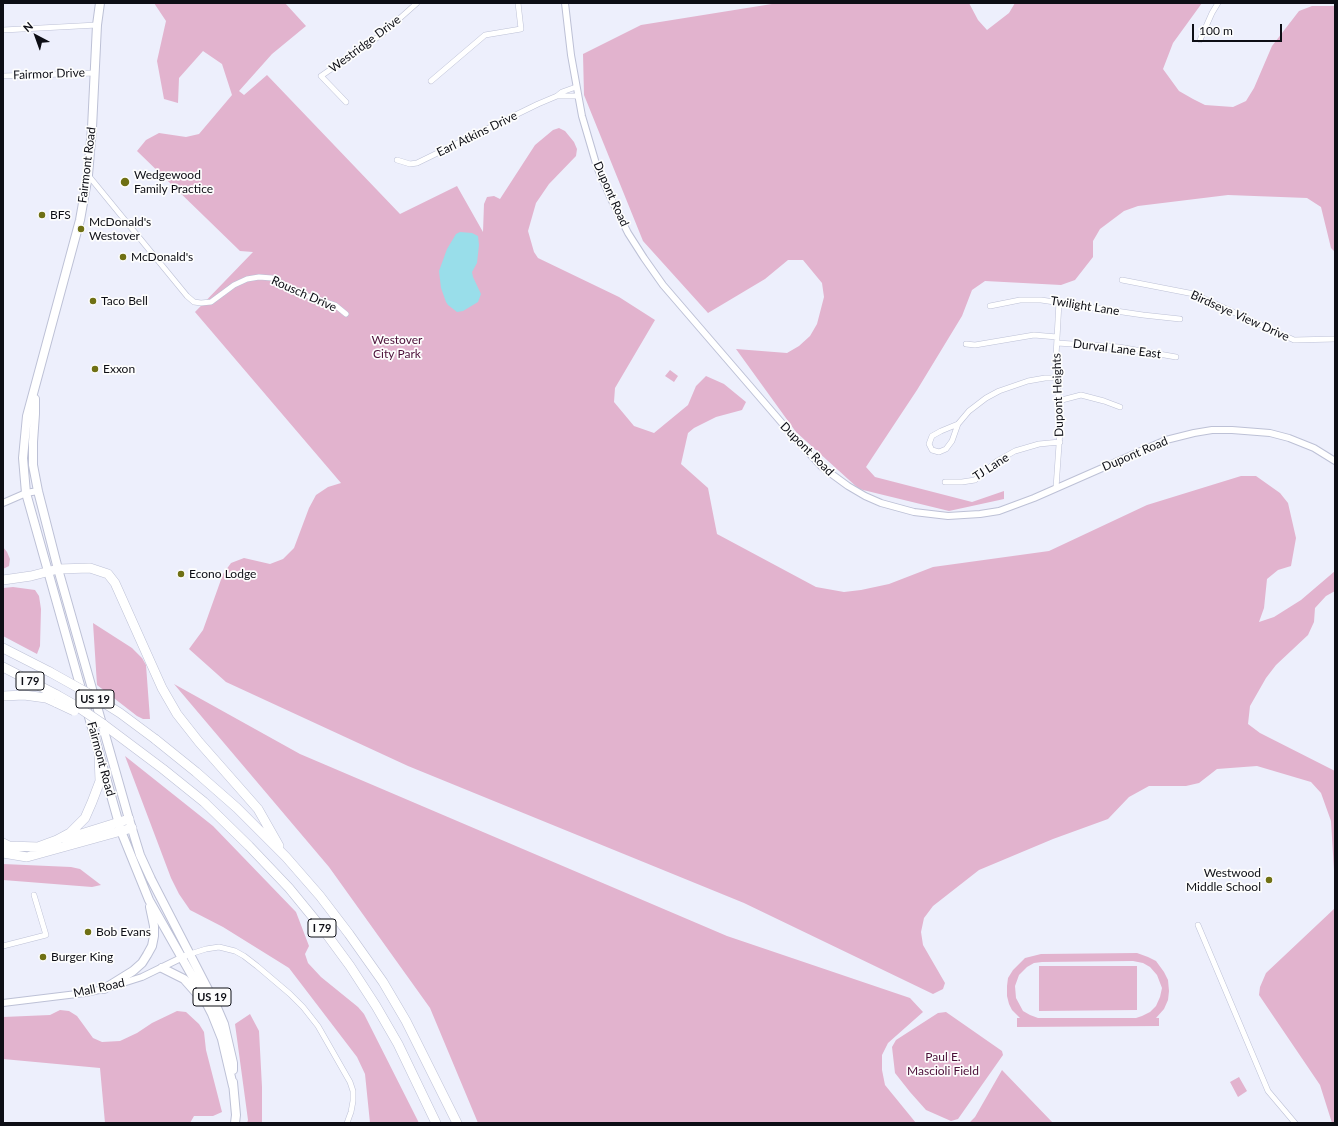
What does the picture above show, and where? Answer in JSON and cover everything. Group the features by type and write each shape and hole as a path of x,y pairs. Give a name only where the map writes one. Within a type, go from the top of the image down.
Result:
{"highway":[{"path":"3,580 54,571 90,568 108,574 115,584 162,688 177,714 198,742 258,809 286,857"},
{"name":"I 79","path":"3,648 50,672 120,713 196,772 237,808 286,857 320,896 383,982 406,1021 457,1123"},
{"name":"I 79","path":"3,667 103,724 163,769 204,802 289,888 325,932 350,966 380,1013 398,1044 436,1123"},
{"path":"3,696 24,695 57,699"},
{"path":"38,847 57,840 70,833 85,818 100,781 99,754"},
{"path":"3,853 27,857 120,827 129,819"},
{"path":"3,843 9,846 38,847 120,827 132,828"}],"main road":[{"name":"Fairmont Road","path":"100,3 97,25 96,73 88,175 80,220 28,416 23,458 26,493 54,571 140,854 151,879 224,1024 233,1063 233,1086 236,1115 235,1123"},
{"name":"Fairmont Road","path":"34,392 35,414 33,466 54,571 99,754 120,827 148,900 195,980 212,1014 222,1039 233,1086"},
{"path":"104,989 133,971 142,963 152,946 154,926 148,900"},
{"path":"162,968 178,975 189,983 212,1014"}],"street":[{"name":"Westridge Drive","path":"346,102 322,76 381,35 417,3"},
{"path":"431,81 485,35 521,29 518,3"},
{"name":"Dupont Road","path":"565,3 577,96 589,142 612,201 644,258 663,285 798,443 822,467 848,486 881,503 908,511 933,515 964,516 999,511 1034,498 1166,440 1194,432 1212,430 1245,430 1270,433 1289,438 1314,448 1335,461"},
{"path":"1200,40 1218,3"},
{"path":"3,30 97,25"},
{"name":"Fairmor Drive","path":"3,76 96,73"},
{"name":"Earl Atkins Drive","path":"397,160 410,164 417,163 558,96 562,92 576,87"},
{"name":"Earl Atkins Drive","path":"558,96 577,96"},
{"name":"Rousch Drive","path":"88,175 187,296 194,302 211,302 234,285 247,279 259,277 272,278 299,293 335,305 346,314"},
{"name":"Birdseye View Drive","path":"1122,280 1194,294 1294,340 1335,339"},
{"name":"Twilight Lane","path":"990,306 1026,299 1059,302 1180,319"},
{"name":"Dupont Heights","path":"1056,488 1060,442 1057,378 1059,302"},
{"name":"Durval Lane East","path":"966,344 975,345 1034,335 1057,340 1119,347 1176,357"},
{"path":"958,424 952,441 946,449 939,452 932,450 929,444 932,436 958,424 977,404 999,391 1028,381 1045,378 1057,378"},
{"path":"1058,400 1081,395 1093,397 1120,408"},
{"name":"TJ Lane","path":"945,482 975,480 997,461 1015,451 1039,444 1060,442"},
{"path":"3,503 26,493 38,491"},
{"path":"3,946 46,935 34,895"},
{"path":"1198,925 1268,1091 1295,1123"},
{"path":"190,954 206,949 220,947 235,951 262,970 303,1007 318,1026 350,1082 353,1091 353,1102 347,1123"},
{"name":"Mall Road","path":"3,1003 104,989 142,977 190,954"}],"green space":[{"name":"Westover City Park","path":"154,3 285,3 306,26 272,54 239,91 244,95 267,75 400,214 457,186 483,232 484,204 487,197 494,196 500,199 535,145 553,130 559,128 565,131 574,142 577,149 576,156 549,184 536,203 528,231 534,252 538,258 619,297 655,320 615,388 614,402 634,426 654,433 688,405 696,386 706,376 724,384 746,402 742,410 716,417 694,428 688,433 681,464 708,488 717,534 816,587 844,592 861,590 889,584 933,567 1049,551 1147,505 1241,476 1256,476 1280,493 1288,503 1296,538 1291,566 1278,570 1267,579 1264,608 1259,622 1274,617 1301,600 1335,571 1335,591 1326,596 1315,608 1314,622 1308,635 1276,665 1266,678 1250,706 1248,724 1260,733 1335,771 1335,887 1331,821 1321,793 1311,782 1257,766 1217,769 1199,783 1186,786 1149,786 1129,797 1108,819 1053,839 979,870 933,906 924,918 921,932 923,945 945,983 943,989 933,994 744,903 408,766 226,682 189,649 203,630 223,574 231,563 244,558 270,564 283,559 294,548 309,508 316,495 328,487 341,483 195,312 253,252 240,251 137,151 146,140 159,133 186,137 199,134 232,95 222,64 203,51 179,78 178,103 164,99 157,61 166,21"},
{"path":"778,3 969,3 978,20 987,30 1009,13 1015,3 1202,3 1173,43 1163,69 1179,91 1193,99 1205,105 1233,107 1246,101 1254,88 1272,46 1299,11 1312,6 1335,6 1335,252 1331,248 1321,207 1307,198 1228,195 1138,206 1124,211 1100,229 1093,241 1093,257 1075,280 1061,285 985,281 972,290 962,316 917,390 866,467 875,477 972,502 1004,491 1004,499 949,511 859,489 796,432 736,349 787,353 799,346 810,336 817,324 824,297 822,283 803,260 788,260 765,279 708,313 643,241 584,95 583,54 641,25"},
{"path":"670,370 678,376 674,382 665,376"},
{"path":"3,547 10,559 9,566 3,569"},
{"path":"13,587 35,590 39,596 41,609 40,646 37,654 3,636 3,588"},
{"path":"93,623 132,648 142,658 146,665 150,719 143,719 137,716 97,685"},
{"path":"174,684 300,754 727,936 910,998 923,1012 888,1043 882,1055 882,1070 885,1085 916,1123 478,1123 430,1008 329,867"},
{"path":"125,756 213,826 296,912 309,946 305,954 308,963 321,977 358,1007 364,1014 419,1123 370,1123 365,1074 357,1057 289,968 223,927 190,910 179,894 171,878"},
{"path":"3,864 71,867 80,869 101,885 92,887 3,880"},
{"path":"1335,908 1335,1123 1332,1123 1320,1085 1259,995 1260,987 1266,973"},
{"path":"1137,953 1156,961 1168,980 1169,991 1168,1000 1164,1009 1156,1018 1159,1018 1159,1026 1017,1027 1017,1018 1020,1018 1012,1010 1009,1004 1007,996 1008,978 1013,970 1025,958 1041,954","holes":["1133,961 1143,963 1150,967 1157,975 1162,988 1156,1006 1150,1012 1136,1018 1038,1018 1023,1011 1016,998 1015,986 1019,975 1027,967 1034,963"]},
{"path":"1039,966 1137,966 1137,1010 1039,1011"},
{"path":"60,1010 69,1011 77,1016 93,1038 102,1042 120,1041 177,1011 186,1012 199,1024 204,1032 206,1050 222,1112 213,1116 194,1116 190,1123 105,1123 100,1068 3,1059 3,1017 50,1015"},
{"name":"Paul E. Mascioli Field","path":"946,1012 1002,1051 1003,1055 958,1119 951,1121 926,1110 910,1092 895,1073 892,1047 896,1040 938,1013"},
{"path":"250,1014 259,1031 262,1123 247,1123 248,1120 235,1024"},
{"path":"1002,1070 1053,1123 969,1123 975,1117"},
{"path":"1239,1077 1247,1091 1238,1097 1230,1082"}],"water":[{"path":"460,232 472,233 478,236 479,245 477,263 472,272 481,294 478,302 463,311 457,312 446,302 441,288 439,271 447,249 456,234"}],"place":[{"name":"Wedgewood Family Practice","path":"125,182"},
{"name":"BFS","path":"42,215"},
{"name":"McDonald's Westover","path":"81,229"},
{"name":"McDonald's","path":"123,257"},
{"name":"Taco Bell","path":"93,301"},
{"name":"Exxon","path":"95,369"},
{"name":"Econo Lodge","path":"181,574"},
{"name":"Westwood Middle School","path":"1269,880"},
{"name":"Bob Evans","path":"88,932"},
{"name":"Burger King","path":"43,957"}]}
